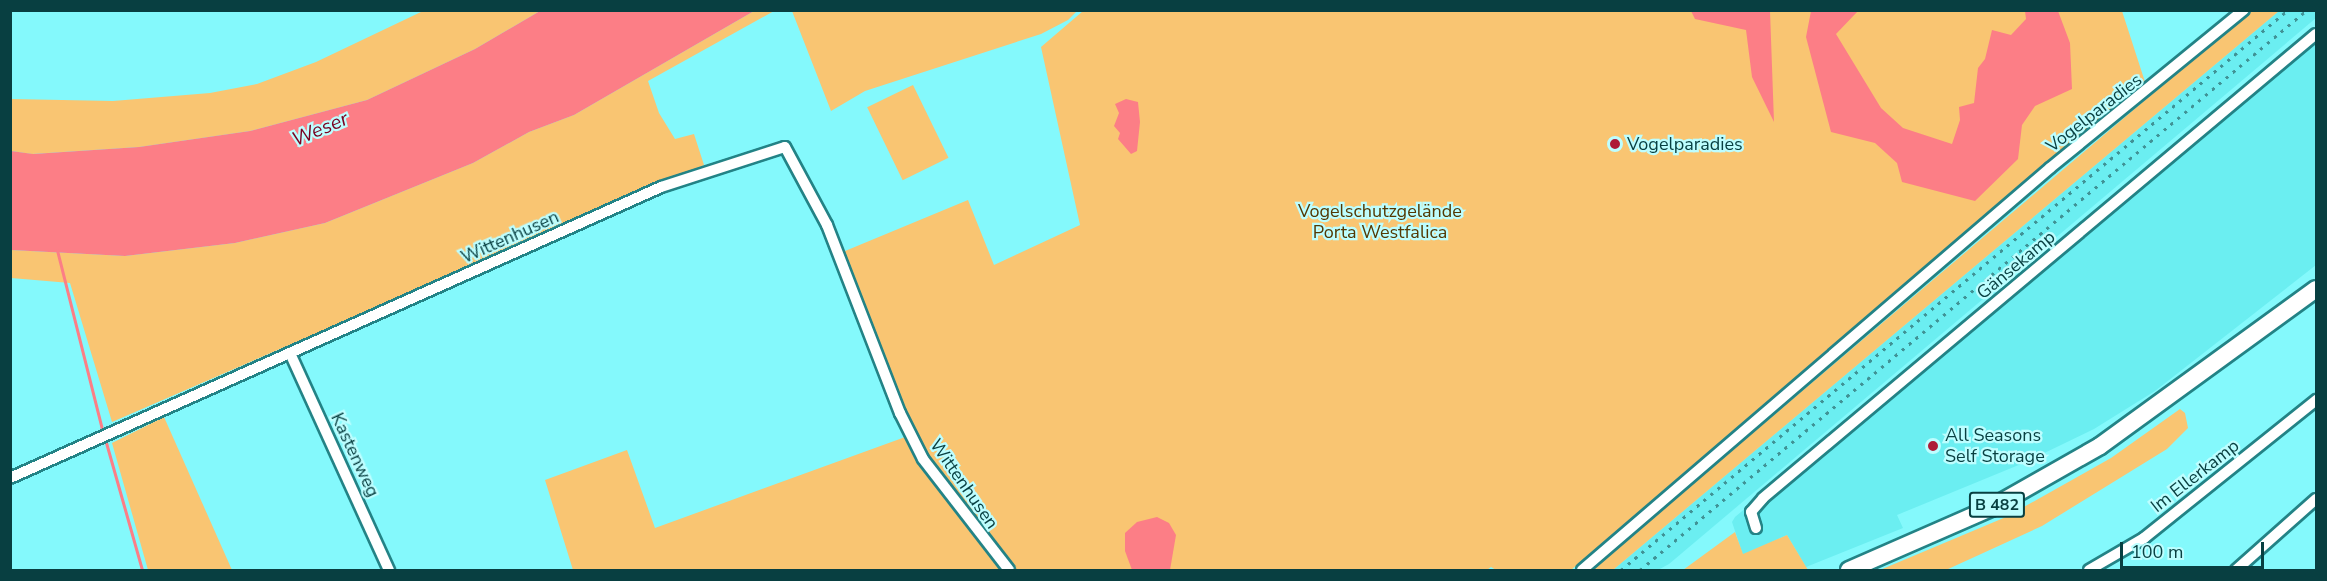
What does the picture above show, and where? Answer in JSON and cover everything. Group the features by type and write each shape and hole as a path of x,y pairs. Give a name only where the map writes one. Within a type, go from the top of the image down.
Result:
{"main road":[{"name":"B 482","path":"1849,570 1991,508 2074,462 2135,422 2316,289"}],"street":[{"name":"Vogelparadies","path":"1582,570 2050,168 2244,10"},
{"name":"Gänsekamp","path":"1756,528 1750,512 1763,498 2316,33"},
{"name":"Wittenhusen","path":"10,478 661,187 785,147 827,225 900,413 923,459 1009,570"},
{"name":"Kastenweg","path":"290,353 389,570"},
{"name":"Im Ellerkamp","path":"2089,570 2144,538 2316,400"},
{"path":"2236,570 2316,499"}],"shaded area":[{"path":"2279,11 2316,11 2316,18 1669,564 1658,570 1613,570"},
{"path":"2316,29 2316,265 2155,391 2094,429 2026,462 1897,515 1903,528 1806,567 1787,535 1743,555 1732,522 1735,517"}],"green space":[{"path":"423,11 540,11 475,49 367,100 250,131 139,147 32,154 11,151 11,99 113,101 210,93 257,84 316,62"},
{"path":"754,11 774,11 648,81 659,113 675,139 694,134 704,165 112,422 70,283 11,278 11,250 125,256 235,243 325,223 473,163 529,132 574,115"},
{"path":"792,11 1077,11 1068,20 1041,34 865,91 831,111"},
{"name":"Vogelschutzgelände Porta Westfalica","path":"1083,11 2122,11 2146,85 1571,570 1496,570 1491,567 1487,570 573,570 545,480 627,450 655,528 908,436 833,256 968,200 994,265 1080,225 1041,47"},
{"path":"2250,11 2279,11 1613,570 1591,570"},
{"path":"913,85 949,158 903,180 867,107"},
{"path":"2180,409 2185,413 2188,428 2167,449 2042,526 1946,570 1880,570 2006,517 2111,458"},
{"path":"164,417 232,570 148,570 112,443"},
{"path":"1735,532 1743,554 1787,535 1808,570 1683,570"}],"water":[{"name":"Weser","path":"540,11 754,11 574,115 529,132 473,163 325,223 235,243 125,256 11,250 11,151 33,154 139,147 250,131 367,100 475,49"},
{"path":"1691,11 1770,11 1774,122 1752,77 1746,30 1695,19"},
{"path":"1811,11 1858,11 1836,34 1881,108 1903,128 1952,144 1960,120 1959,107 1974,103 1978,68 1985,59 1992,30 2011,35 2026,19 2025,11 2058,11 2070,43 2072,89 2035,106 2022,125 2018,159 1975,201 1902,182 1897,163 1875,143 1831,132 1806,37"},
{"path":"1126,99 1138,102 1140,122 1137,151 1131,154 1118,139 1120,133 1114,126 1119,113 1115,104"},
{"path":"1157,517 1169,523 1176,535 1170,570 1132,570 1125,551 1125,533 1137,522"}],"waterway":[{"path":"57,250 103,433"},
{"path":"105,439 142,570"}],"railway":[{"path":"1621,570 2288,10"},
{"path":"1640,570 2307,10"}],"place":[{"name":"Vogelparadies","path":"1615,144"},
{"name":"All Seasons Self Storage","path":"1933,446"}]}
